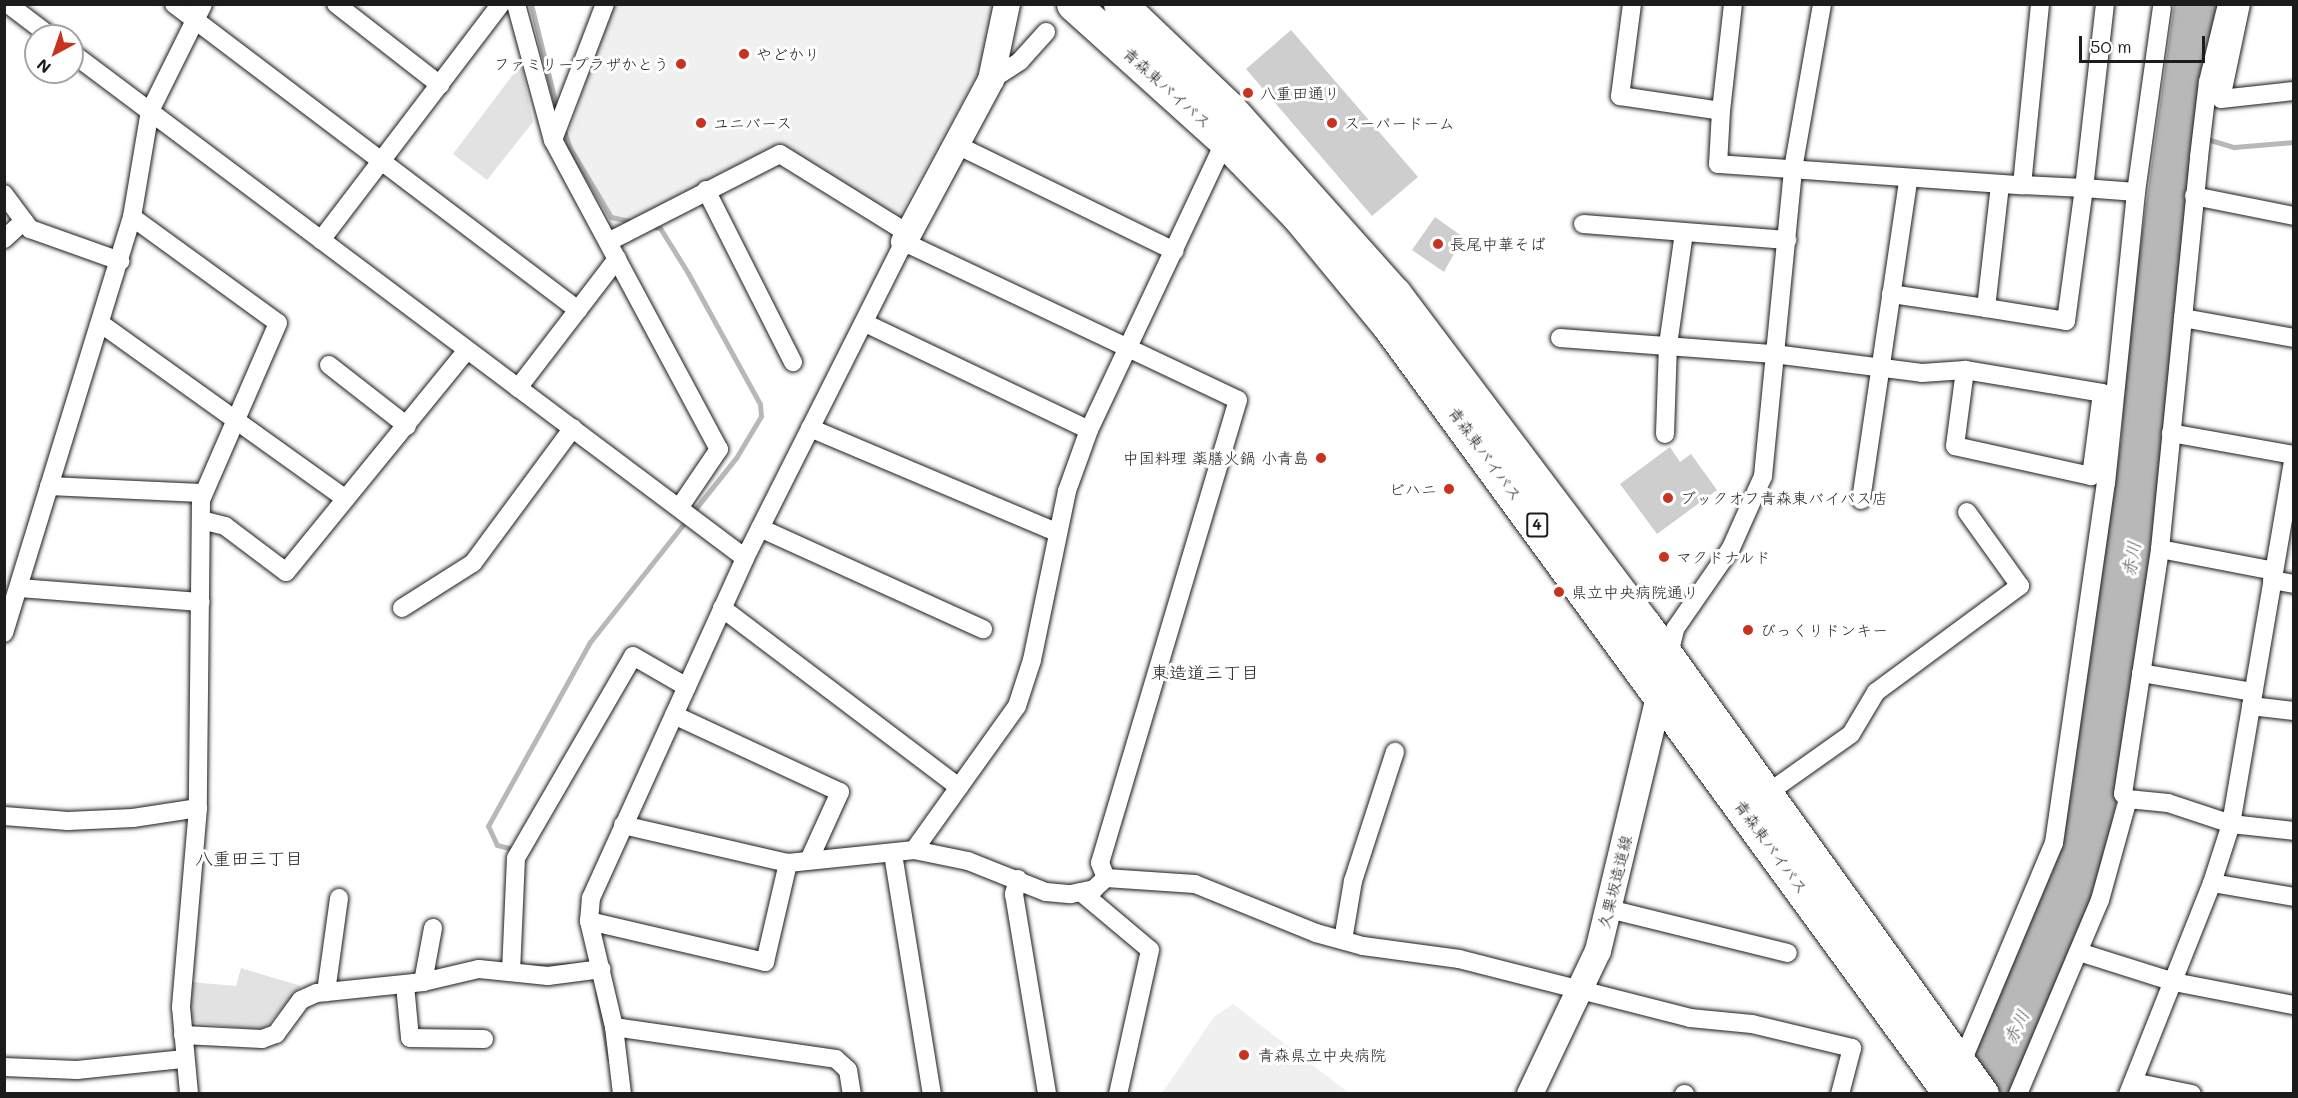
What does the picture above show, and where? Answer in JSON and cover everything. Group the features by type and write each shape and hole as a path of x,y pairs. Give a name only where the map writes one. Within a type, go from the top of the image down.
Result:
{"highway":[{"name":"青森東バイパス","path":"1073,4 1225,141 1298,216 1389,325 1659,693 1952,1086 1982,1094"},
{"name":"青森東バイパス","path":"1120,4 1229,108 1395,294 1765,795 1952,1086"}],"main road":[{"path":"907,238 992,80 1007,4"},
{"name":"久栗坂造道線","path":"1530,1094 1581,989 1609,909 1667,660"}],"street":[{"path":"8,4 34,24"},
{"path":"174,4 578,310"},
{"path":"4,633 120,261 132,217 150,111 203,4"},
{"path":"336,4 440,85"},
{"path":"553,140 605,4"},
{"path":"1632,4 1620,96 1721,111"},
{"path":"1733,4 1721,111 1718,164 1908,180 2136,192"},
{"path":"1667,660 1675,629 1731,548 1762,476 1793,169 1822,4"},
{"path":"2022,185 2040,4"},
{"path":"1891,294 2066,321 2105,4"},
{"path":"2227,4 2208,82 2194,196 2160,549 2123,794 2128,799 2168,803 2231,824 2294,831"},
{"path":"2241,4 2221,99 2294,91"},
{"path":"321,240 384,162 502,6"},
{"path":"502,6 553,140 719,449 679,508"},
{"path":"1952,1086 2054,843 2106,483 2136,192 2162,8"},
{"path":"992,80 1020,61 1046,32"},
{"path":"84,62 745,558"},
{"path":"914,850 1017,706 1032,660 1066,491 1089,430 1225,141"},
{"path":"957,145 1174,251"},
{"path":"608,242 780,154 907,238 1126,349 1238,400 1100,863 1106,878"},
{"path":"1861,500 1908,180"},
{"path":"1986,308 2000,185"},
{"path":"706,190 794,362"},
{"path":"4,194 30,230 120,261"},
{"path":"2194,196 2294,216"},
{"path":"132,217 278,323 201,493 198,808 184,935 183,1035 189,1094"},
{"path":"4,239 24,221"},
{"path":"1583,224 1786,240"},
{"path":"1665,434 1668,345 1684,232"},
{"path":"622,1094 614,1027 589,921 591,898 745,558 907,238"},
{"path":"518,387 617,259"},
{"path":"2183,318 2294,338"},
{"path":"865,322 1089,430"},
{"path":"100,323 346,499"},
{"path":"1560,338 1774,354 1922,373 1965,370 2102,393 2091,476 1955,446 1965,370"},
{"path":"201,520 225,526 286,572 467,350"},
{"path":"329,364 407,426"},
{"path":"810,428 1058,533"},
{"path":"402,608 473,563 573,429"},
{"path":"2171,433 2294,455 2231,824 2212,883 2131,1088 2193,1094"},
{"path":"49,486 201,493"},
{"path":"1765,795 1851,734 1876,692 2020,586 1967,512"},
{"path":"760,528 982,629"},
{"path":"2160,549 2273,575 2294,584"},
{"path":"19,588 200,602"},
{"path":"722,609 959,787"},
{"path":"511,972 516,858 633,656 687,687"},
{"path":"2141,673 2294,711"},
{"path":"674,715 840,792 810,858"},
{"path":"1342,940 1353,881 1395,752"},
{"path":"2018,1094 2079,952 2115,859 2128,799"},
{"path":"4,816 111,819 198,808"},
{"path":"623,825 788,863 810,858 893,854 914,850 968,861 1046,892 1081,892 1106,878 1195,884 1342,940 1459,959 1690,1018 1752,1024 1852,1048 1840,1094"},
{"path":"893,854 932,1094"},
{"path":"589,921 765,962 788,863"},
{"path":"1018,879 1014,894 1047,1094"},
{"path":"2212,883 2294,897"},
{"path":"1081,892 1150,950 1118,1094"},
{"path":"326,992 339,898"},
{"path":"1609,909 1788,953"},
{"path":"423,982 433,928"},
{"path":"2079,952 2174,982 2294,1005"},
{"path":"183,1035 262,1039 276,1034 301,1000 326,992 405,985 479,969 548,976 602,969"},
{"path":"405,985 410,1038 484,1039"},
{"path":"614,1027 836,1059 848,1070 852,1094"},
{"path":"4,1067 77,1070 184,1059"}],"shaded area":[{"path":"611,5 994,5 986,58 898,218 779,143 612,230 565,146"},
{"path":"521,64 533,122 487,180 453,154"},
{"path":"241,968 301,986 263,1030 188,1022 190,982 236,986"},
{"name":"青森県立中央病院","path":"1233,1004 1349,1093 1162,1093 1214,1017"}],"water":[{"name":"赤川","path":"2174,5 2218,5 2153,553 2117,800 2097,888 2009,1093 1957,1094 2063,846 2121,439 2130,320"}],"building":[{"name":"スーパードーム","path":"1291,30 1418,177 1372,216 1246,69"},
{"name":"長尾中華そば","path":"1435,217 1463,237 1444,272 1412,250"},
{"name":"ブックオフ青森東バイパス店","path":"1670,447 1680,462 1691,454 1717,490 1657,534 1620,484"}],"waterway":[{"path":"531,4 558,113"},
{"path":"563,128 570,148 611,217 635,222"},
{"path":"2207,139 2234,147 2294,142"},
{"path":"517,850 497,845 488,826 590,642 736,458 761,416 760,404 688,273 660,228 650,226"},
{"path":"533,966 568,965"},
{"path":"597,992 609,1059"}],"place":[{"name":"やどかり","path":"744,54"},
{"name":"ファミリープラザかとう","path":"681,64"},
{"name":"八重田通り","path":"1248,93"},
{"name":"ユニバース","path":"701,123"},
{"name":"スーパードーム","path":"1332,123"},
{"name":"長尾中華そば","path":"1438,244"},
{"name":"中国料理 薬膳火鍋 小青島","path":"1321,458"},
{"name":"ビハニ","path":"1449,489"},
{"name":"ブックオフ青森東バイパス店","path":"1668,498"},
{"name":"マクドナルド","path":"1664,557"},
{"name":"県立中央病院通り","path":"1559,592"},
{"name":"びっくりドンキー","path":"1748,630"},
{"name":"青森県立中央病院","path":"1244,1055"}],"district":[{"name":"東造道三丁目","path":"1205,672"},
{"name":"八重田三丁目","path":"249,858"}]}
